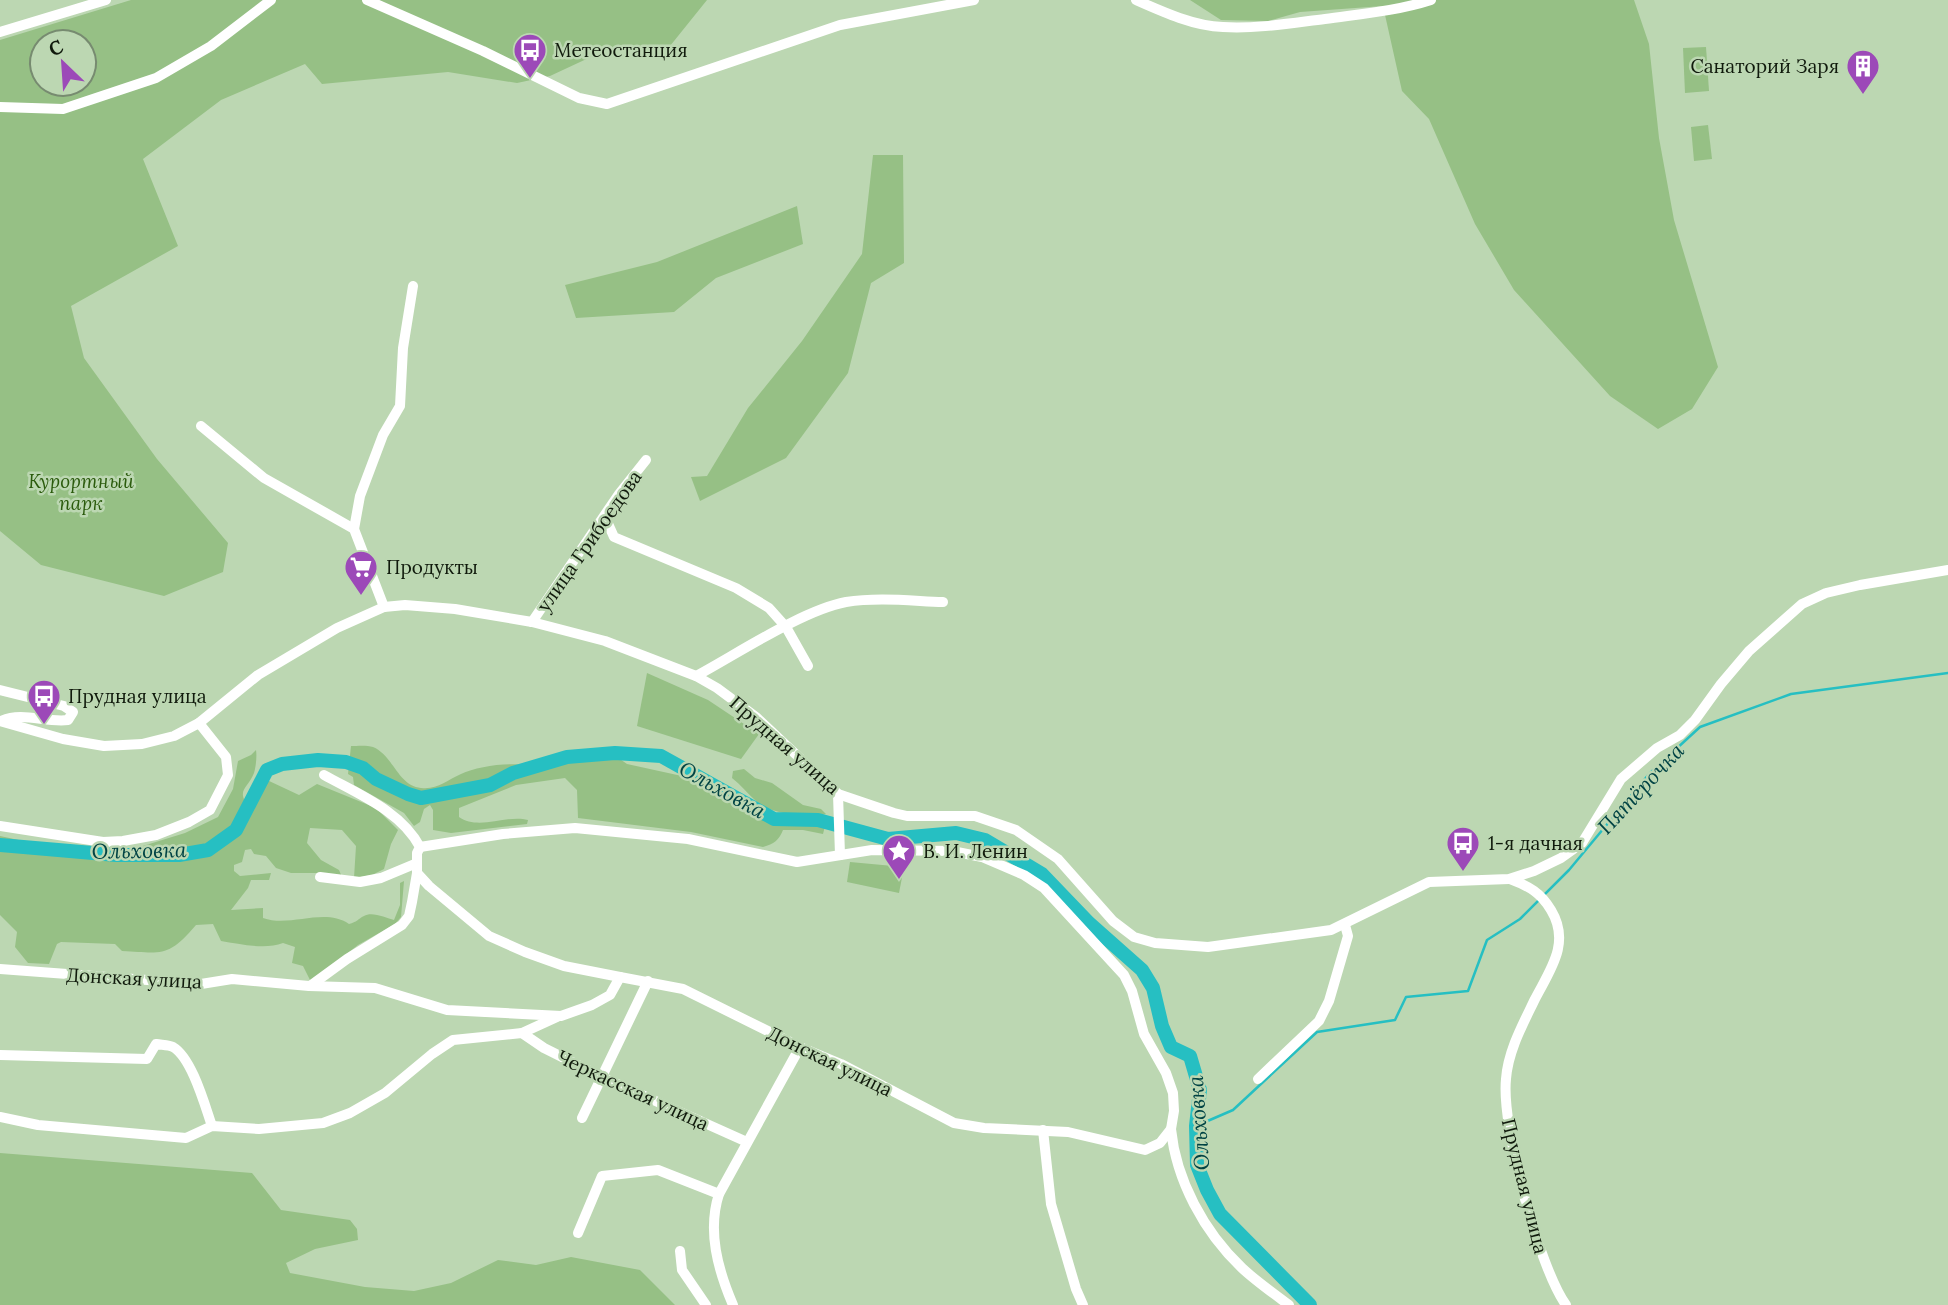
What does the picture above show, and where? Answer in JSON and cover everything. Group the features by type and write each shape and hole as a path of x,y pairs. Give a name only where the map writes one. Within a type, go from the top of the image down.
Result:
{"street":[{"path":"0,32 106,0"},
{"path":"0,107 63,109 156,78 211,46 271,0"},
{"path":"366,0 483,51 579,98 607,104 840,25 974,0"},
{"path":"1136,0 1172,15 1222,27 1339,17 1431,0"},
{"path":"384,607 354,529 360,496 383,435 400,406 403,348 413,286"},
{"path":"201,426 264,478 354,529"},
{"name":"улица Грибоедова","path":"532,622 646,460"},
{"path":"605,517 614,537 736,588 769,608 786,627 808,666"},
{"name":"Прудная улица","path":"0,721 63,739 104,746 142,744 174,736 198,723 258,676 337,628 384,607 405,605 455,609 532,622 605,641 696,676 718,688 838,794 907,816 975,817 1016,830 1058,859 1113,921 1134,937 1178,946 1208,947 1316,934 1345,925 1429,882 1510,879 1561,858 1582,843 1621,779 1657,748 1681,735 1742,659 1802,604 1826,593 1860,584 1948,570"},
{"path":"696,676 831,606 848,602 888,600 943,602"},
{"path":"0,690 64,706 73,712 68,720 60,721 14,717 0,721"},
{"path":"0,826 103,842 156,835 189,822 211,810 228,775 226,757 198,723"},
{"path":"309,986 402,925 409,916 420,847 413,834 386,810 324,775"},
{"path":"838,794 840,855"},
{"path":"420,847 503,834 575,828 688,839 797,862 873,849 952,851 982,857 1024,875 1044,888 1124,975 1132,991 1144,1034 1166,1073 1172,1093 1174,1111 1171,1129 1174,1155 1183,1182 1202,1218 1221,1244 1242,1268 1289,1305"},
{"path":"320,877 360,882 417,868"},
{"name":"Донская улица","path":"417,868 429,886 489,936 564,966 683,989 800,1047 841,1064 954,1123 984,1128 1068,1132 1145,1150 1160,1143 1171,1129"},
{"name":"Прудная улица","path":"1510,879 1536,890 1549,907 1560,932 1556,960 1514,1046 1506,1079 1505,1098 1511,1142 1545,1263 1566,1305"},
{"path":"1258,1079 1319,1021 1329,1001 1348,936 1345,925"},
{"name":"Донская улица","path":"0,969 201,984 232,979 309,986 375,988 447,1010 561,1016 592,1005 610,995 620,977"},
{"path":"582,1118 648,981"},
{"name":"Черкасская улица","path":"0,1117 38,1125 186,1138 212,1126 259,1129 323,1122 350,1113 385,1093 453,1040 522,1033 561,1016"},
{"name":"Черкасская улица","path":"522,1033 544,1048 602,1077 747,1142"},
{"path":"0,1055 147,1059 156,1044 173,1047 185,1060 198,1086 212,1126"},
{"path":"733,1305 720,1274 713,1213 719,1194 800,1047"},
{"path":"1043,1130 1051,1204 1083,1305"},
{"path":"578,1233 602,1176 658,1170 719,1194"},
{"path":"680,1251 682,1270 706,1305"}],"green space":[{"name":"Курортный парк","path":"131,0 707,0 670,46 608,49 550,76 517,83 448,72 322,84 305,64 221,100 143,159 178,246 71,306 84,358 157,459 228,543 223,572 164,596 41,565 0,531 0,40 28,31 28,98 98,98 98,28 39,28"},
{"path":"1190,0 1634,0 1649,44 1659,138 1674,220 1718,367 1692,409 1658,429 1610,396 1514,290 1475,224 1429,119 1402,91 1383,6 1300,12 1268,21 1221,20"},
{"path":"1706,47 1709,91 1685,93 1683,48"},
{"path":"1708,125 1712,159 1694,161 1691,127"},
{"path":"873,155 903,155 904,263 871,283 848,373 786,458 700,501 691,477 707,476 748,408 802,341 862,254"},
{"path":"797,206 803,244 716,278 674,312 576,318 565,285 657,262"},
{"path":"647,673 708,700 759,734 741,759 637,726"},
{"path":"351,746 371,746 380,751 407,782 421,788 437,786 469,771 489,766 511,764 539,769 569,761 617,757 627,764 691,778 767,822 825,826 823,834 783,830 776,841 763,847 691,832 578,818 577,790 565,778 516,785 459,808 459,817 475,823 520,819 528,820 527,824 451,833 433,830 433,810 430,805 424,809 420,822 414,826 404,813 354,785 353,777 348,774"},
{"path":"256,750 254,773 243,793 243,798 251,809 267,780 299,795 317,784 376,808 398,830 384,869 372,875 354,878 356,846 342,830 310,828 307,843 321,860 339,870 342,877 291,873 276,868 266,856 254,854 251,849 245,850 242,862 234,865 234,871 240,876 271,873 269,880 251,880 231,910 263,908 263,918 284,921 329,917 349,924 371,914 394,920 400,905 400,883 404,881 401,917 395,924 358,945 311,982 303,966 292,963 295,947 283,943 260,946 221,941 213,924 196,925 178,943 164,951 122,951 115,944 61,942 57,944 49,964 28,963 15,947 17,932 0,915 0,836 28,842 36,852 126,858 133,849 185,833 218,817 233,789 238,761"},
{"path":"744,769 755,778 772,783 803,805 821,809 826,814 790,814 763,805 732,778 733,771"},
{"path":"850,862 904,867 899,893 847,882"},
{"path":"0,1153 252,1173 281,1210 350,1220 357,1229 358,1240 315,1249 286,1263 290,1273 365,1287 414,1291 451,1283 498,1260 536,1265 571,1257 640,1270 675,1305 0,1305"}],"waterway":[{"name":"Пятёрочка","path":"1196,1126 1233,1110 1317,1032 1395,1020 1406,997 1468,991 1487,940 1520,919 1569,870 1649,774 1700,727 1791,694 1948,673"},
{"name":"Ольховка","path":"0,845 116,855 179,855 208,850 236,830 267,770 282,764 318,760 346,762 363,768 376,779 421,798 490,785 513,773 567,757 615,753 661,756 774,819 818,820 888,839 956,833 985,840 1042,874 1089,923 1142,970 1153,988 1162,1026 1171,1047 1190,1056 1200,1090 1196,1126 1197,1165 1207,1190 1220,1214 1310,1305"}],"place":[{"name":"Метеостанция","path":"530,80"},
{"name":"Санаторий Заря","path":"1863,96"},
{"name":"Продукты","path":"361,597"},
{"name":"Прудная улица","path":"44,726"},
{"name":"1-я дачная","path":"1463,873"},
{"name":"В. И. Ленин","path":"899,881"}]}
